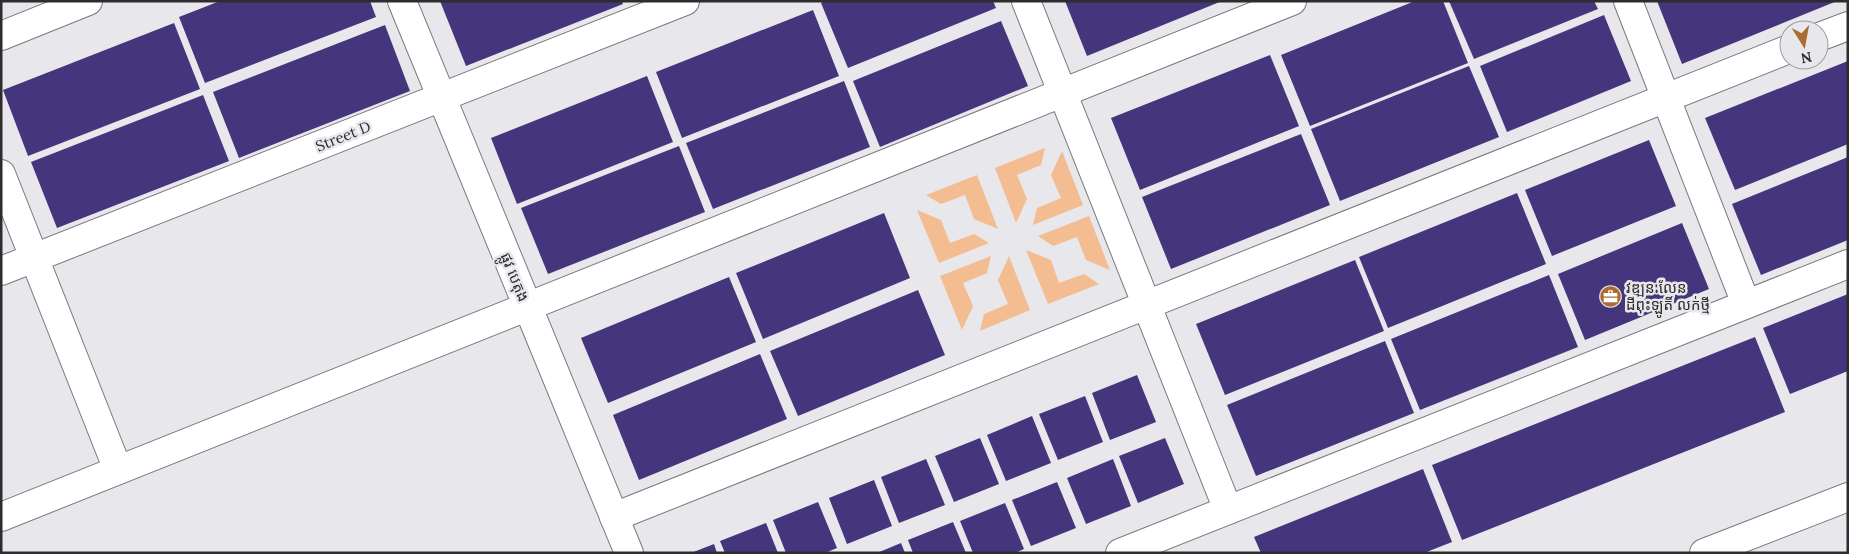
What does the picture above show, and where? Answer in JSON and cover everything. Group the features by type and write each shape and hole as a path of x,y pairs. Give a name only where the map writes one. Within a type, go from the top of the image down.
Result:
{"street":[{"path":"1,36 88,1"},
{"name":"ផ្លូវ បេតុង","path":"402,1 629,553"},
{"name":"Street D","path":"1,271 685,1"},
{"path":"1026,1 1228,510"},
{"path":"1,517 1292,1"},
{"path":"1628,1 1746,304"},
{"path":"1829,33 1848,26"},
{"path":"614,517 1779,53"},
{"path":"1,174 118,470"},
{"path":"1120,553 1848,264"},
{"path":"1704,553 1848,497"}],"shaded area":[{"path":"1045,148 1041,165 1017,175 1027,199 1016,223 995,168"},
{"path":"1062,151 1083,205 1033,225 1037,208 1061,198 1051,175"},
{"path":"977,175 998,229 974,219 965,195 941,204 926,195"},
{"path":"917,210 941,220 950,243 974,234 989,243 939,263"},
{"path":"1089,216 1110,270 1086,260 1077,237 1053,246 1038,236"},
{"path":"1026,250 1051,260 1059,283 1084,274 1099,284 1048,304"},
{"path":"991,256 987,273 963,283 973,306 962,330 940,276"},
{"path":"1009,256 1030,310 980,331 984,314 1008,304 998,280"}],"building":[{"path":"220,1 370,1 376,17 205,83 179,17"},
{"path":"440,1 622,1 623,4 466,66"},
{"path":"825,1 993,1 996,8 848,68 821,3"},
{"path":"1065,1 1222,1 1087,56"},
{"path":"1415,1 1443,1 1468,63 1310,126 1281,55"},
{"path":"1449,1 1594,1 1598,9 1474,59"},
{"path":"1657,1 1837,1 1790,20 1779,20 1779,25 1682,64"},
{"path":"813,10 839,76 682,138 656,72"},
{"path":"1604,15 1631,81 1507,132 1480,66"},
{"path":"1001,21 1028,86 880,147 853,81"},
{"path":"174,23 200,89 28,156 3,90"},
{"path":"385,25 410,91 239,158 213,92"},
{"path":"1270,55 1299,126 1140,190 1111,118"},
{"path":"1848,61 1848,144 1735,190 1705,118"},
{"path":"1469,66 1499,137 1340,201 1311,129"},
{"path":"647,76 673,142 517,204 491,138"},
{"path":"844,81 870,147 713,209 686,143"},
{"path":"203,95 229,161 57,228 31,162"},
{"path":"1301,134 1330,205 1171,269 1142,197"},
{"path":"1649,140 1676,206 1552,256 1525,190"},
{"path":"679,146 705,212 548,274 521,208"},
{"path":"1848,157 1848,240 1761,275 1732,204"},
{"path":"1517,193 1546,264 1388,328 1359,257"},
{"path":"884,213 910,278 763,339 736,273"},
{"path":"1682,223 1709,289 1585,340 1558,274"},
{"path":"1355,260 1384,331 1225,395 1196,324"},
{"path":"1549,275 1578,347 1420,410 1391,339"},
{"path":"729,277 756,342 608,403 581,338"},
{"path":"918,290 945,355 798,416 770,351"},
{"path":"1848,294 1848,371 1790,394 1763,328"},
{"path":"1755,337 1785,412 1462,540 1432,465"},
{"path":"1385,341 1414,413 1256,476 1227,405"},
{"path":"760,354 787,419 639,480 613,415"},
{"path":"1137,375 1156,422 1110,440 1092,393"},
{"path":"1085,396 1103,442 1058,460 1039,414"},
{"path":"1032,416 1051,463 1006,481 987,435"},
{"path":"980,438 999,484 954,502 935,456"},
{"path":"1165,438 1184,484 1138,503 1119,456"},
{"path":"926,459 945,505 899,523 881,477"},
{"path":"1113,459 1131,506 1086,524 1067,478"},
{"path":"1423,469 1452,542 1424,553 1261,553 1254,537"},
{"path":"874,480 892,526 847,544 829,498"},
{"path":"1057,482 1076,528 1031,546 1012,500"},
{"path":"818,502 837,548 825,553 786,553 773,520"},
{"path":"1005,503 1024,549 1015,553 973,553 960,521"},
{"path":"953,522 966,553 913,553 908,540"},
{"path":"766,523 778,553 725,553 720,541"},
{"path":"901,543 905,553 877,553"},
{"path":"714,544 717,553 691,553"}],"place":[{"name":"វឌ្ឍនៈលែន ដីពុះឡូតិ៍ លក់ថ្មី","path":"1610,296"}]}
